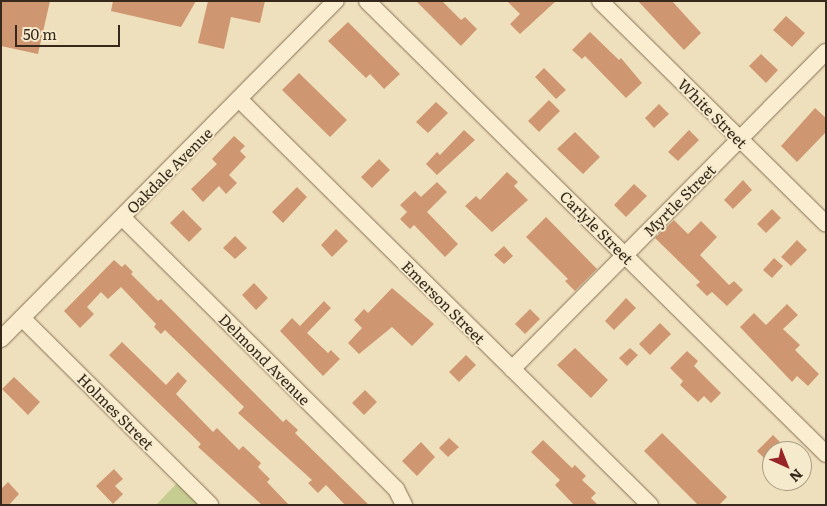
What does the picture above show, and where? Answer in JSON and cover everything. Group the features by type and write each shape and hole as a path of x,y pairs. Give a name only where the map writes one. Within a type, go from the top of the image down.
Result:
{"street":[{"name":"Oakdale Avenue","path":"1,340 336,1"},
{"name":"Carlyle Street","path":"367,1 826,454"},
{"name":"White Street","path":"600,1 826,224"},
{"name":"Myrtle Street","path":"512,369 826,52"},
{"name":"Emerson Street","path":"239,99 650,505"},
{"name":"Delmond Avenue","path":"122,217 396,489 404,505"},
{"name":"Holmes Street","path":"22,318 210,505"}],"green space":[{"path":"177,483 199,505 156,505"}],"building":[{"path":"1,1 50,1 38,54 1,46"},
{"path":"113,1 196,1 181,27 111,11"},
{"path":"208,1 265,1 260,23 231,17 224,49 198,43"},
{"path":"416,1 442,1 461,20 465,17 477,29 461,46"},
{"path":"507,1 556,1 520,34 510,24 520,14"},
{"path":"638,1 672,1 701,33 684,50"},
{"path":"786,16 805,33 792,47 773,30"},
{"path":"348,22 400,74 384,89 370,74 366,78 328,41"},
{"path":"590,32 619,60 621,58 642,83 626,98 585,56 582,59 572,50"},
{"path":"761,54 778,70 766,83 749,66"},
{"path":"544,68 566,90 556,99 535,77"},
{"path":"299,73 347,120 330,137 282,90"},
{"path":"549,100 560,111 539,132 528,121"},
{"path":"436,102 448,113 428,133 416,122"},
{"path":"659,104 669,114 654,128 645,118"},
{"path":"815,108 826,118 826,132 797,162 781,146"},
{"path":"464,130 475,140 437,175 426,164 437,152 440,155"},
{"path":"689,130 699,140 678,161 668,152"},
{"path":"575,132 600,157 583,174 557,149"},
{"path":"234,136 245,146 240,151 246,157 229,175 237,183 226,194 219,186 203,202 191,189 217,164 212,159"},
{"path":"379,159 390,170 372,188 361,177"},
{"path":"507,172 518,182 514,186 528,200 492,232 465,206 476,196 480,200"},
{"path":"743,180 752,190 733,209 724,200"},
{"path":"437,182 447,192 427,212 458,244 445,257 414,225 410,229 400,219 407,212 400,205 415,191 421,197"},
{"path":"634,184 647,196 626,217 614,205"},
{"path":"297,187 307,197 283,223 272,212"},
{"path":"772,209 781,218 766,233 757,224"},
{"path":"183,210 202,229 189,242 170,223"},
{"path":"546,217 597,269 575,291 565,281 568,279 526,237"},
{"path":"674,220 688,234 701,221 717,237 700,255 729,285 734,281 743,290 727,306 712,292 707,296 696,285 700,282 655,238"},
{"path":"336,229 348,241 332,257 321,245"},
{"path":"235,236 247,248 235,259 223,248"},
{"path":"797,240 807,250 791,266 781,257"},
{"path":"504,246 513,256 504,264 494,255"},
{"path":"774,258 783,266 772,278 763,270"},
{"path":"114,260 122,267 125,264 133,272 131,274 158,301 161,299 283,422 286,419 298,430 295,433 369,505 345,505 326,485 318,493 308,483 312,480 238,413 244,407 165,330 161,334 154,327 156,324 121,287 108,299 101,292 87,307 94,314 80,328 64,311"},
{"path":"254,283 268,298 256,310 242,295"},
{"path":"392,288 434,324 412,346 392,327 359,354 348,343 362,328 354,320 364,309 368,313"},
{"path":"626,298 636,308 614,330 605,321"},
{"path":"324,301 331,308 307,333 328,353 331,350 340,359 323,376 280,331 292,318 300,326"},
{"path":"787,304 798,315 783,329 800,345 795,350 819,374 808,386 797,376 792,382 740,327 754,313 766,325"},
{"path":"530,309 540,319 525,334 515,324"},
{"path":"660,323 671,334 650,355 639,344"},
{"path":"122,342 166,385 178,372 187,381 176,394 213,432 217,428 239,450 243,446 261,463 258,467 270,479 267,482 289,505 262,505 198,447 201,444 109,355"},
{"path":"575,348 608,380 591,398 557,365"},
{"path":"630,348 638,355 627,366 619,358"},
{"path":"687,351 698,361 694,366 721,393 711,403 704,396 698,402 680,385 683,381 670,368"},
{"path":"466,355 476,365 459,382 449,372"},
{"path":"14,377 40,402 28,415 2,389"},
{"path":"365,390 377,402 364,415 352,403"},
{"path":"662,433 727,497 719,505 698,505 644,451"},
{"path":"773,435 779,441 767,441"},
{"path":"449,438 459,447 448,457 439,448"},
{"path":"543,440 572,468 575,465 586,476 582,480 596,493 591,498 598,505 574,505 555,485 560,480 531,452"},
{"path":"421,442 435,457 417,476 402,461"},
{"path":"762,446 762,456 757,451"},
{"path":"114,469 123,479 115,486 123,494 113,504 96,486"},
{"path":"8,482 19,494 9,505 1,505 1,489"}]}
